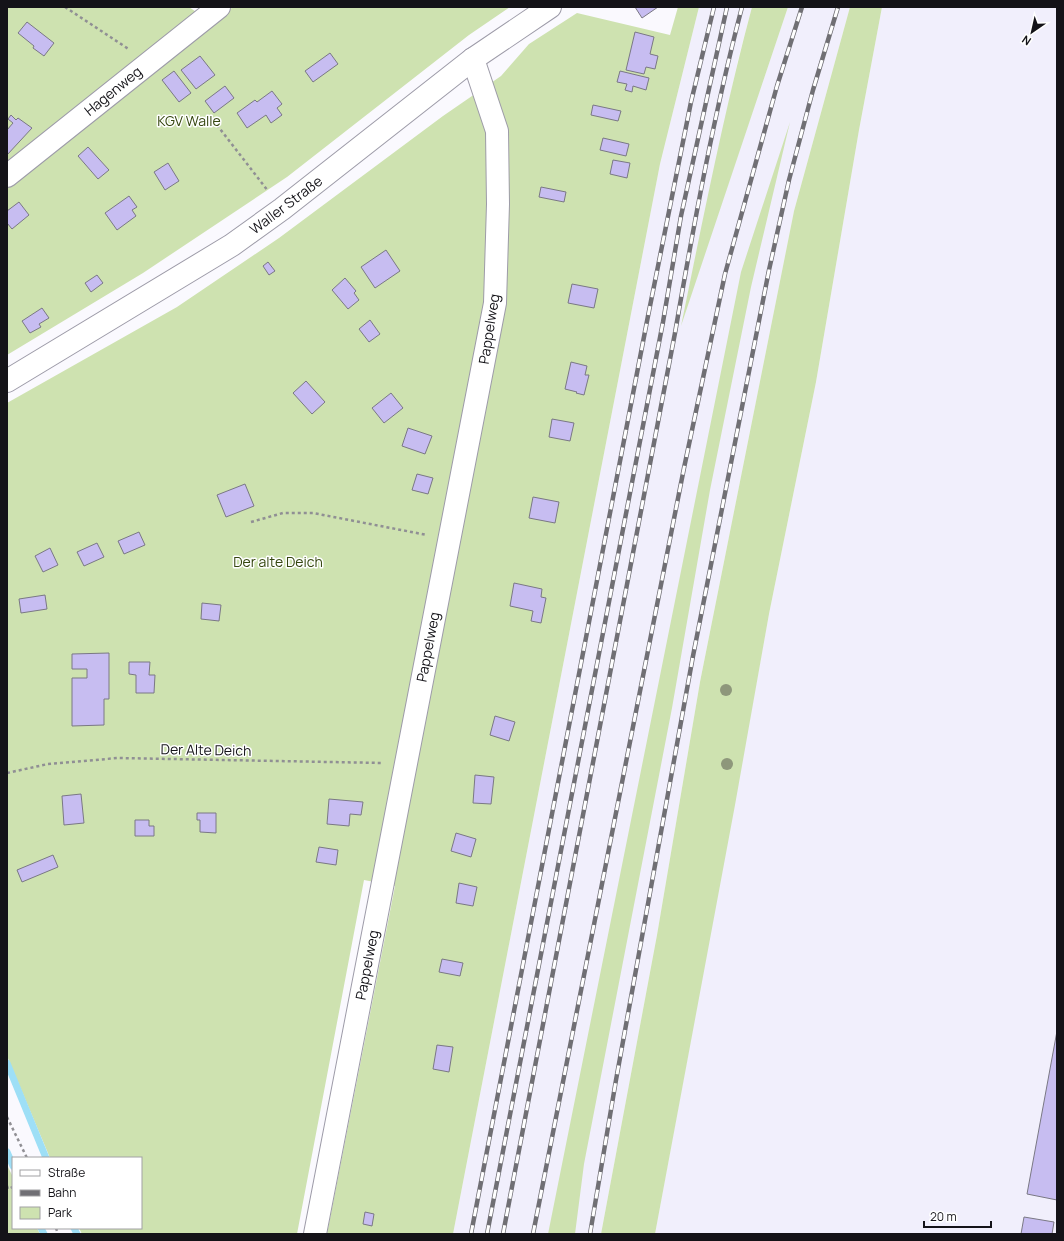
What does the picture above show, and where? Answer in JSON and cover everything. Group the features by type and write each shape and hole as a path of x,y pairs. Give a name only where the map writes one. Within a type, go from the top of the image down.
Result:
{"street":[{"name":"Hagenweg","path":"7,176 219,7"},
{"name":"Waller Straße","path":"7,381 232,245 282,209 473,60 550,7"},
{"name":"Pappelweg","path":"315,1234 495,303 498,204 497,131 473,60"}],"path":[{"path":"65,7 148,63"},
{"path":"217,125 282,209"},
{"path":"251,522 283,513 313,513 449,539"},
{"name":"Der Alte Deich","path":"7,774 48,764 118,758 406,764"},
{"path":"7,1119 26,1157"}],"shaded area":[{"path":"699,7 752,7 738,60 682,321 788,7 850,7 794,211 700,682 657,935 601,1234 453,1234 660,164"},
{"path":"882,7 1057,7 1057,1234 655,1234 769,614 816,382 859,130"}],"green space":[{"name":"KGV Walle","path":"7,7 189,7 212,23 233,7 510,7 469,35 287,177 143,273 7,355"},
{"name":"Der alte Deich","path":"678,7 699,7 660,164 453,1234 327,1234 395,886 364,880 297,1234 82,1234 80,1229 142,1229 142,1157 50,1157 7,1056 7,403 177,307 279,238 443,116 501,76 529,44 577,13 670,35"},
{"path":"752,7 788,7 681,326 723,126"},
{"path":"850,7 882,7 859,130 816,382 769,614 655,1234 601,1234 657,935 700,682 794,211"},
{"path":"790,122 751,287 710,490 672,708 584,1164 575,1234 548,1234 741,272"},
{"path":"7,1165 12,1175 12,1229 38,1229 40,1234 7,1234"}],"building":[{"path":"635,7 658,7 642,18"},
{"path":"27,22 54,43 44,56 33,48 34,46 18,33"},
{"path":"635,32 654,37 650,54 658,56 655,69 646,67 644,74 626,70"},
{"path":"330,53 338,64 313,82 305,71"},
{"path":"200,56 215,75 196,89 181,70"},
{"path":"174,71 191,93 179,102 162,80"},
{"path":"620,71 649,78 646,90 633,86 632,92 625,90 627,84 617,82"},
{"path":"225,86 234,98 214,113 205,101"},
{"path":"272,91 282,104 277,108 282,115 271,123 266,115 247,128 237,113 255,100 257,102"},
{"path":"593,105 621,111 618,121 591,115"},
{"path":"11,115 16,120 18,118 32,128 7,155 7,130 13,123 8,119"},
{"path":"603,138 629,144 626,156 600,150"},
{"path":"88,147 109,170 98,179 78,156"},
{"path":"613,160 630,163 627,178 610,174"},
{"path":"168,163 179,181 165,190 154,172"},
{"path":"541,187 566,192 564,202 539,197"},
{"path":"129,196 137,207 132,210 136,216 117,230 105,213"},
{"path":"19,202 29,215 12,229 7,223 7,211"},
{"path":"386,250 400,271 375,288 361,267"},
{"path":"268,262 275,271 269,275 263,266"},
{"path":"97,275 103,283 91,292 85,283"},
{"path":"345,278 356,291 354,293 359,300 348,309 332,290"},
{"path":"572,284 598,289 594,308 568,303"},
{"path":"42,308 49,318 39,324 41,327 30,333 22,321"},
{"path":"370,320 380,334 369,342 359,329"},
{"path":"571,362 587,366 585,375 589,375 584,395 565,389"},
{"path":"306,381 325,402 312,414 293,393"},
{"path":"391,393 403,408 384,423 372,408"},
{"path":"552,419 574,423 570,441 549,437"},
{"path":"408,428 432,436 425,454 402,446"},
{"path":"417,474 433,478 428,494 412,490"},
{"path":"245,484 254,506 226,517 217,495"},
{"path":"533,497 559,502 555,523 529,518"},
{"path":"139,532 145,545 124,554 118,541"},
{"path":"97,543 104,557 84,566 77,552"},
{"path":"50,548 58,565 43,572 35,556"},
{"path":"514,583 542,589 541,597 546,598 541,623 531,621 533,611 510,606"},
{"path":"45,595 47,609 21,613 19,599"},
{"path":"202,603 221,605 219,621 201,619"},
{"path":"109,653 109,699 104,699 104,725 72,726 72,678 87,678 87,669 72,669 72,654"},
{"path":"129,662 150,662 149,675 155,675 154,693 136,693 136,675 129,674"},
{"path":"495,716 515,722 509,741 490,735"},
{"path":"475,775 494,777 491,804 473,803"},
{"path":"81,794 84,823 64,825 62,796"},
{"path":"329,799 363,802 361,815 350,814 349,826 327,824"},
{"path":"197,813 216,813 216,833 200,832 200,820 197,820"},
{"path":"135,820 149,820 149,826 154,826 154,836 135,836"},
{"path":"456,833 476,839 471,857 451,851"},
{"path":"319,847 338,850 336,865 316,862"},
{"path":"53,855 58,867 22,882 17,870"},
{"path":"459,883 477,887 473,906 456,903"},
{"path":"442,959 463,963 460,976 439,972"},
{"path":"1057,1031 1057,1200 1027,1194"},
{"path":"437,1045 453,1047 449,1072 433,1069"},
{"path":"365,1212 374,1214 372,1226 363,1224"},
{"path":"1024,1217 1054,1222 1052,1234 1021,1234"}],"waterway":[{"path":"7,1063 46,1157"},
{"path":"7,1152 12,1164"},
{"path":"42,1229 44,1234"},
{"path":"74,1229 77,1234"}],"railway":[{"path":"471,1234 648,316 691,102 714,7"},
{"path":"487,1234 663,322 681,216 727,7"},
{"path":"503,1234 675,333 697,210 722,88 742,7"},
{"path":"533,1234 684,468 725,274 777,86 802,7"},
{"path":"590,1234 616,1080 693,656 769,270 789,180 813,90 838,7"}]}
